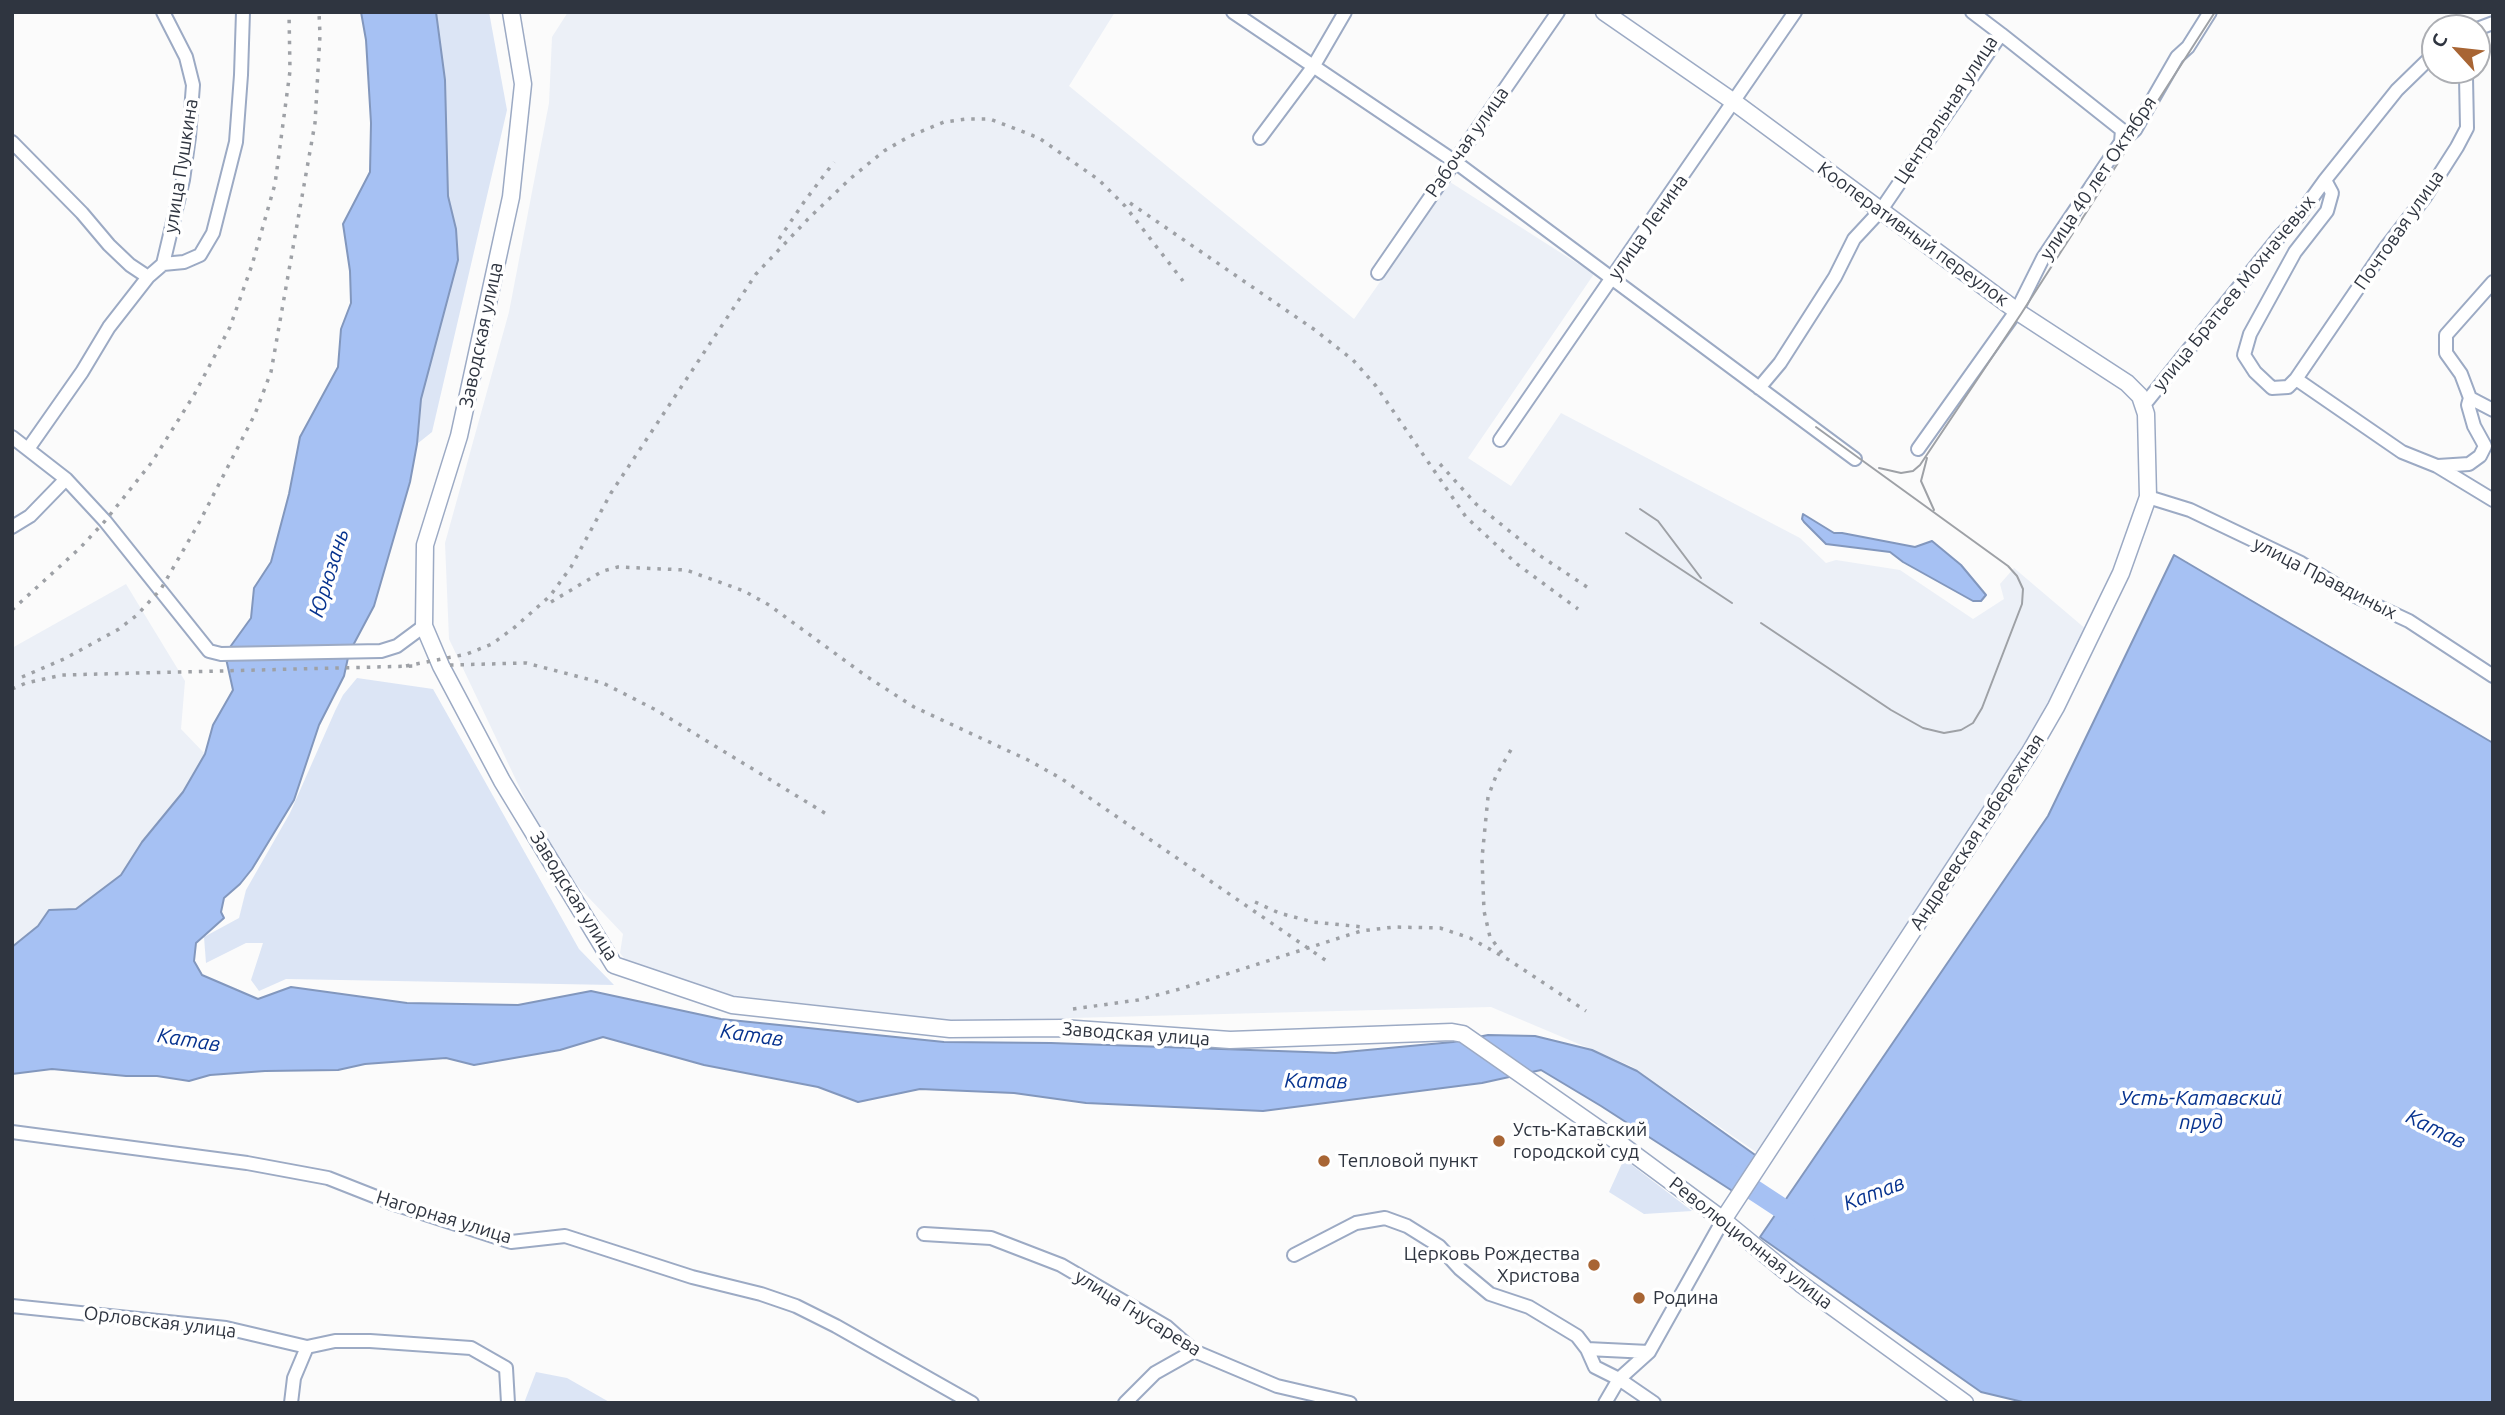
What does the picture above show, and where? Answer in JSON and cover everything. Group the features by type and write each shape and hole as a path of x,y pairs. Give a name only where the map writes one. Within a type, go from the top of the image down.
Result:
{"street":[{"name":"улица Пушкина","path":"163,12 186,57 193,85 183,180 163,264"},
{"path":"28,449 82,372 109,327 148,278 163,264 184,262 200,255 213,233 236,142 242,75 243,12"},
{"name":"Заводская улица","path":"511,12 523,84 511,197 459,436 425,545 424,626 440,666 502,780 614,965 732,1005 950,1028 1062,1028 1230,1040 1452,1032 1463,1034"},
{"path":"1233,12 1454,161 1855,459"},
{"path":"1259,138 1313,67 1345,12"},
{"name":"Рабочая улица","path":"1378,273 1558,12"},
{"name":"Кооперативный переулок","path":"1604,12 1734,103 2017,310 2127,383 2140,396 2142,403"},
{"name":"улица Ленина","path":"1500,440 1795,12"},
{"name":"Центральная улица","path":"1759,388 1780,363 1835,277 1854,239 1881,210 2001,34 1972,12"},
{"name":"улица 40 лет Октября","path":"1918,449 2017,310 2043,258 2121,142 2135,130 2178,57 2188,47 2210,12"},
{"path":"2001,34 2122,130 2121,142"},
{"name":"улица Братьев Мохначевых","path":"2142,403 2148,400 2279,237 2299,216 2397,90 2421,67"},
{"name":"Почтовая улица","path":"2296,379 2384,250 2425,197 2457,147 2467,128 2466,84"},
{"path":"12,142 82,213 108,245 148,278"},
{"path":"2325,180 2332,194 2327,211 2295,252 2250,334 2244,355 2255,372 2272,388 2288,387 2296,379 2402,452 2437,466 2493,500"},
{"path":"2437,466 2469,464 2480,456 2485,446 2471,415 2468,405 2470,398 2461,374 2446,353 2446,335 2493,282"},
{"path":"2470,398 2493,410"},
{"path":"2142,403 2146,414 2148,497"},
{"path":"12,437 66,480 105,521 209,651 221,654 381,650 397,646 424,626"},
{"path":"12,527 30,516 66,480"},
{"name":"улица Правдиных","path":"2148,497 2190,510 2301,563 2349,593 2409,621 2493,676"},
{"name":"Андреевская набережная","path":"1723,1220 2030,752 2056,707 2122,573 2148,497"},
{"name":"Революционная улица","path":"1463,1034 1536,1083 1723,1220 1801,1284 1965,1403"},
{"name":"Нагорная улица","path":"12,1132 234,1161 328,1178 511,1242 565,1236 692,1277 761,1294 796,1306 972,1403"},
{"path":"1294,1255 1356,1223 1385,1218 1407,1226 1439,1246 1460,1269 1490,1294 1529,1307 1577,1336 1587,1349 1595,1367 1654,1403"},
{"path":"1605,1403 1619,1380 1649,1352 1723,1220"},
{"name":"улица Гнусарева","path":"924,1234 991,1238 1060,1265 1167,1327 1194,1351 1277,1386 1350,1403"},
{"name":"Орловская улица","path":"12,1306 226,1328 307,1347"},
{"path":"291,1403 295,1378 307,1347 335,1341 370,1340 471,1348 506,1368 508,1403"},
{"path":"1587,1349 1649,1352"},
{"path":"1125,1403 1155,1373 1194,1351"}],"shaded area":[{"path":"436,12 489,12 507,110 432,432 417,444 421,399 456,229 448,196 445,80"},
{"path":"568,12 1115,12 1069,86 1354,319 1450,182 1594,274 1468,458 1511,486 1561,413 1800,538 1826,563 1836,560 1900,570 1973,619 2004,599 2000,584 2014,568 2087,630 2041,730 1759,1154 1631,1066 1491,1007 957,1021 713,993 627,962 620,953 623,934 555,862 449,639 445,543 509,312 549,103 552,37"},
{"path":"126,584 185,681 181,729 205,754 183,792 142,842 121,875 76,909 49,910 38,926 12,947 12,648"},
{"path":"357,678 433,689 579,949 614,985 286,979 259,991 251,980 263,943 246,943 206,963 204,937 239,918 246,890 290,813 343,695"},
{"path":"1624,1159 1692,1211 1644,1214 1609,1192"},
{"path":"536,1372 567,1378 611,1403 524,1403"}],"water":[{"name":"Юрюзань","path":"361,12 436,12 445,80 448,196 456,229 458,260 421,399 410,482 374,606 349,653 344,676 319,725 294,800 252,869 224,898 221,912 224,918 196,943 194,961 202,975 258,999 291,987 407,1003 518,1005 591,991 721,1019 944,1042 1335,1053 1453,1042 1488,1035 1535,1036 1592,1050 1637,1071 1758,1157 1734,1192 1541,1070 1482,1083 1263,1111 1086,1103 1014,1093 920,1089 858,1102 818,1087 704,1065 603,1037 560,1050 474,1065 446,1058 365,1064 338,1070 210,1075 189,1081 157,1076 52,1069 12,1074 12,947 38,926 49,910 76,909 121,875 142,842 183,792 205,754 213,725 233,690 225,654 251,618 254,588 271,562 289,494 300,437 338,367 341,329 351,303 350,271 343,224 370,172 371,123 366,40"},
{"path":"1803,514 1834,533 1915,547 1932,541 1961,565 1986,595 1981,601 1973,601 1890,552 1826,544 1804,522"},
{"name":"Усть-Катавский пруд","path":"2174,555 2493,743 2493,1403 2027,1403 1981,1392 1760,1237 2048,816"}],"waterway":[{"name":"Катав","path":"1731,1175 1801,1221 1804,1220"}],"tram line":[{"path":"1879,468 1901,473 1913,471 1920,465 2021,314 2215,12"},
{"path":"1761,623 1891,710 1923,728 1944,733 1961,730 1973,723 1982,708 2022,604 2023,589 2008,566 1816,427"},
{"path":"1927,458 1921,481 1934,510"},
{"path":"1640,509 1658,521 1701,578"},
{"path":"1626,533 1732,603"}],"railway":[{"path":"12,610 80,548 152,462 194,395 230,327 252,265 275,184 290,71 289,12"},
{"path":"22,677 64,659 119,629 137,615 161,589 200,521 255,414 271,372 315,123 319,12"},
{"path":"406,666 467,654 492,644 550,596 571,567 611,493 756,274 851,178 884,151 910,136 944,122 990,119 1039,138 1099,180 1125,206 1183,281"},
{"path":"779,239 834,162"},
{"path":"1130,203 1315,330 1353,360 1376,386 1466,517 1517,564 1578,609"},
{"path":"1440,464 1476,504 1539,555 1590,589"},
{"path":"551,602 603,571 618,567 686,570 744,591 769,605 866,676 914,707 1028,760 1062,779 1331,964"},
{"path":"450,665 526,663 603,683 656,710 828,815"},
{"path":"12,689 62,675 415,666"},
{"path":"1502,953 1490,937 1484,911 1482,858 1488,797 1512,748"},
{"path":"1255,902 1279,913 1313,922 1363,927"},
{"path":"1073,1009 1138,1000 1361,931 1394,927 1440,928 1470,938 1509,960 1586,1011"}],"place":[{"name":"Усть-Катавский городской суд","path":"1499,1141"},
{"name":"Тепловой пункт","path":"1324,1161"},
{"name":"Церковь Рождества Христова","path":"1594,1265"},
{"name":"Родина","path":"1639,1298"}]}
